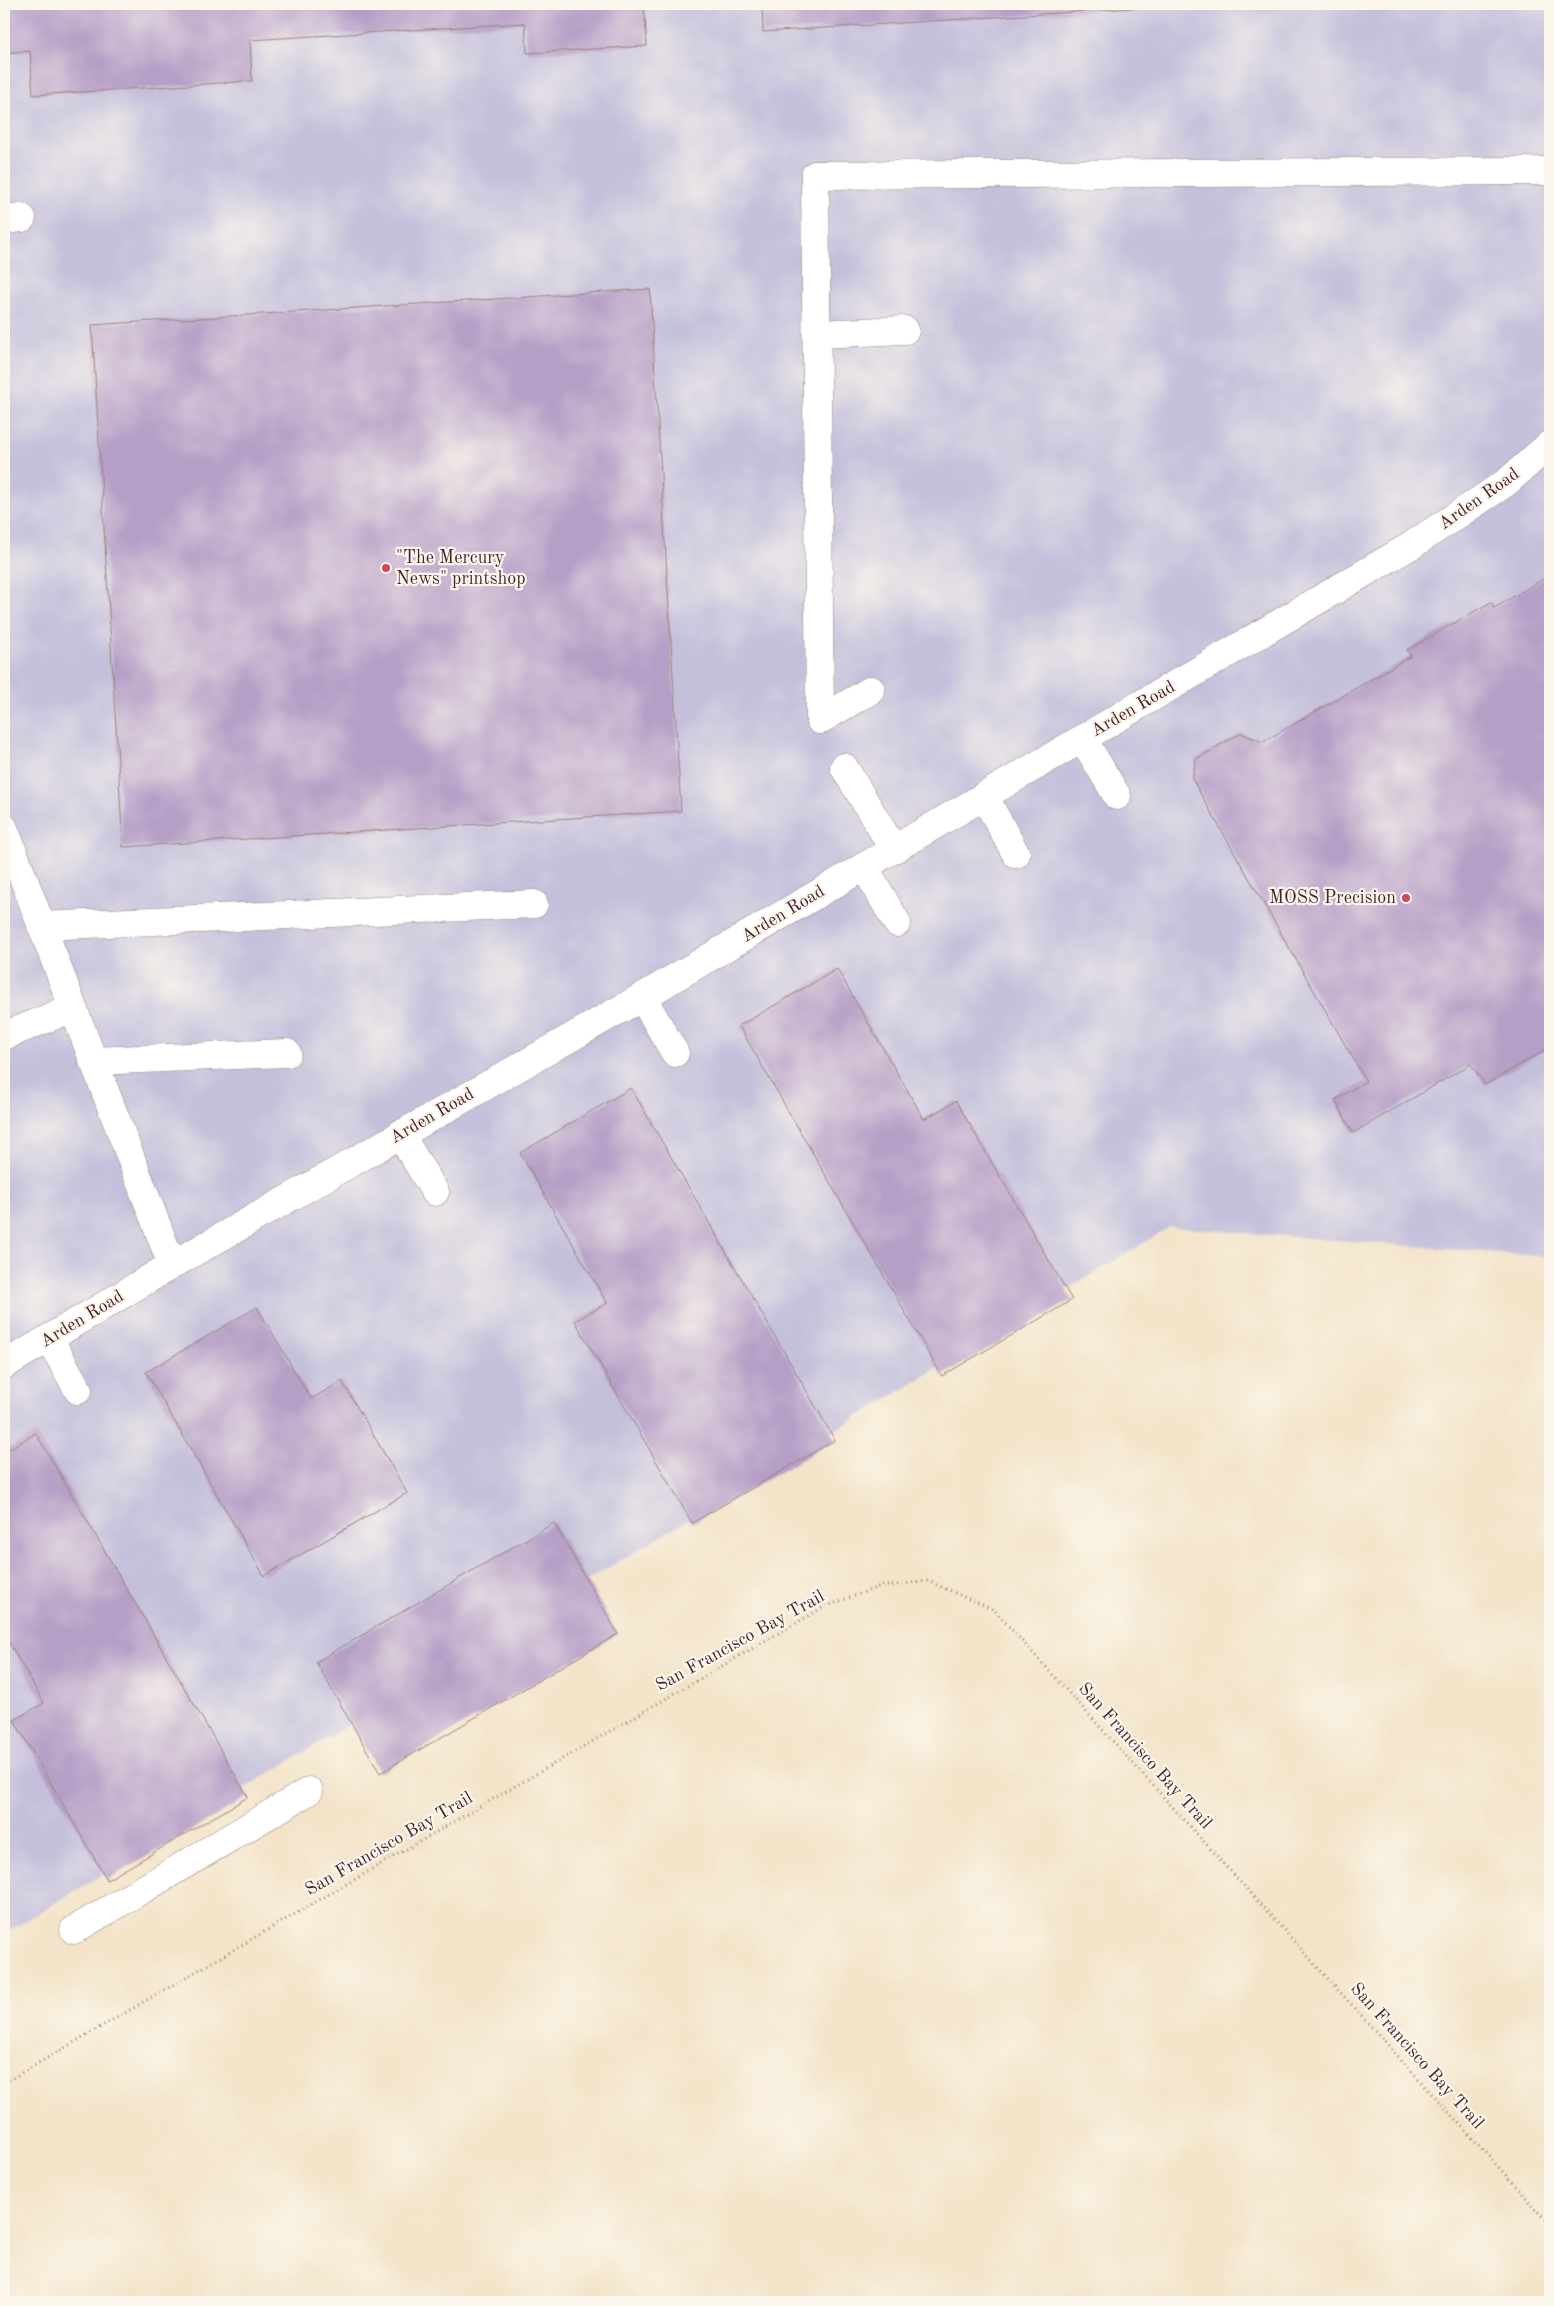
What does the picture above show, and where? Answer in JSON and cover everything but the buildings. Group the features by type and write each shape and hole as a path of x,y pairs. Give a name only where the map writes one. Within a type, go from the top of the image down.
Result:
{"street":[{"path":"871,690 820,720 818,334 815,175 1550,171"},
{"path":"818,334 904,330"},
{"name":"Arden Road","path":"4,1365 172,1265 642,997 1412,545 1507,482 1550,444"},
{"path":"1083,739 1117,796"},
{"path":"844,767 893,848"},
{"path":"984,796 1016,854"},
{"path":"4,828 172,1265"},
{"path":"864,866 897,922"},
{"path":"41,926 534,904"},
{"path":"642,997 675,1053"},
{"path":"4,1036 73,1008"},
{"path":"93,1061 287,1053"},
{"path":"400,1134 435,1192"},
{"path":"49,1338 78,1390"},
{"path":"74,1930 309,1791"}],"path":[{"name":"San Francisco Bay Trail","path":"4,2084 822,1608 878,1586 928,1581 994,1610 1550,2224"}],"shaded area":[{"path":"4,4 1550,4 1550,1257 1170,1227 4,1934"}],"place":[{"name":"\"The Mercury News\" printshop","path":"386,568"},
{"name":"MOSS Precision","path":"1406,898"}]}
